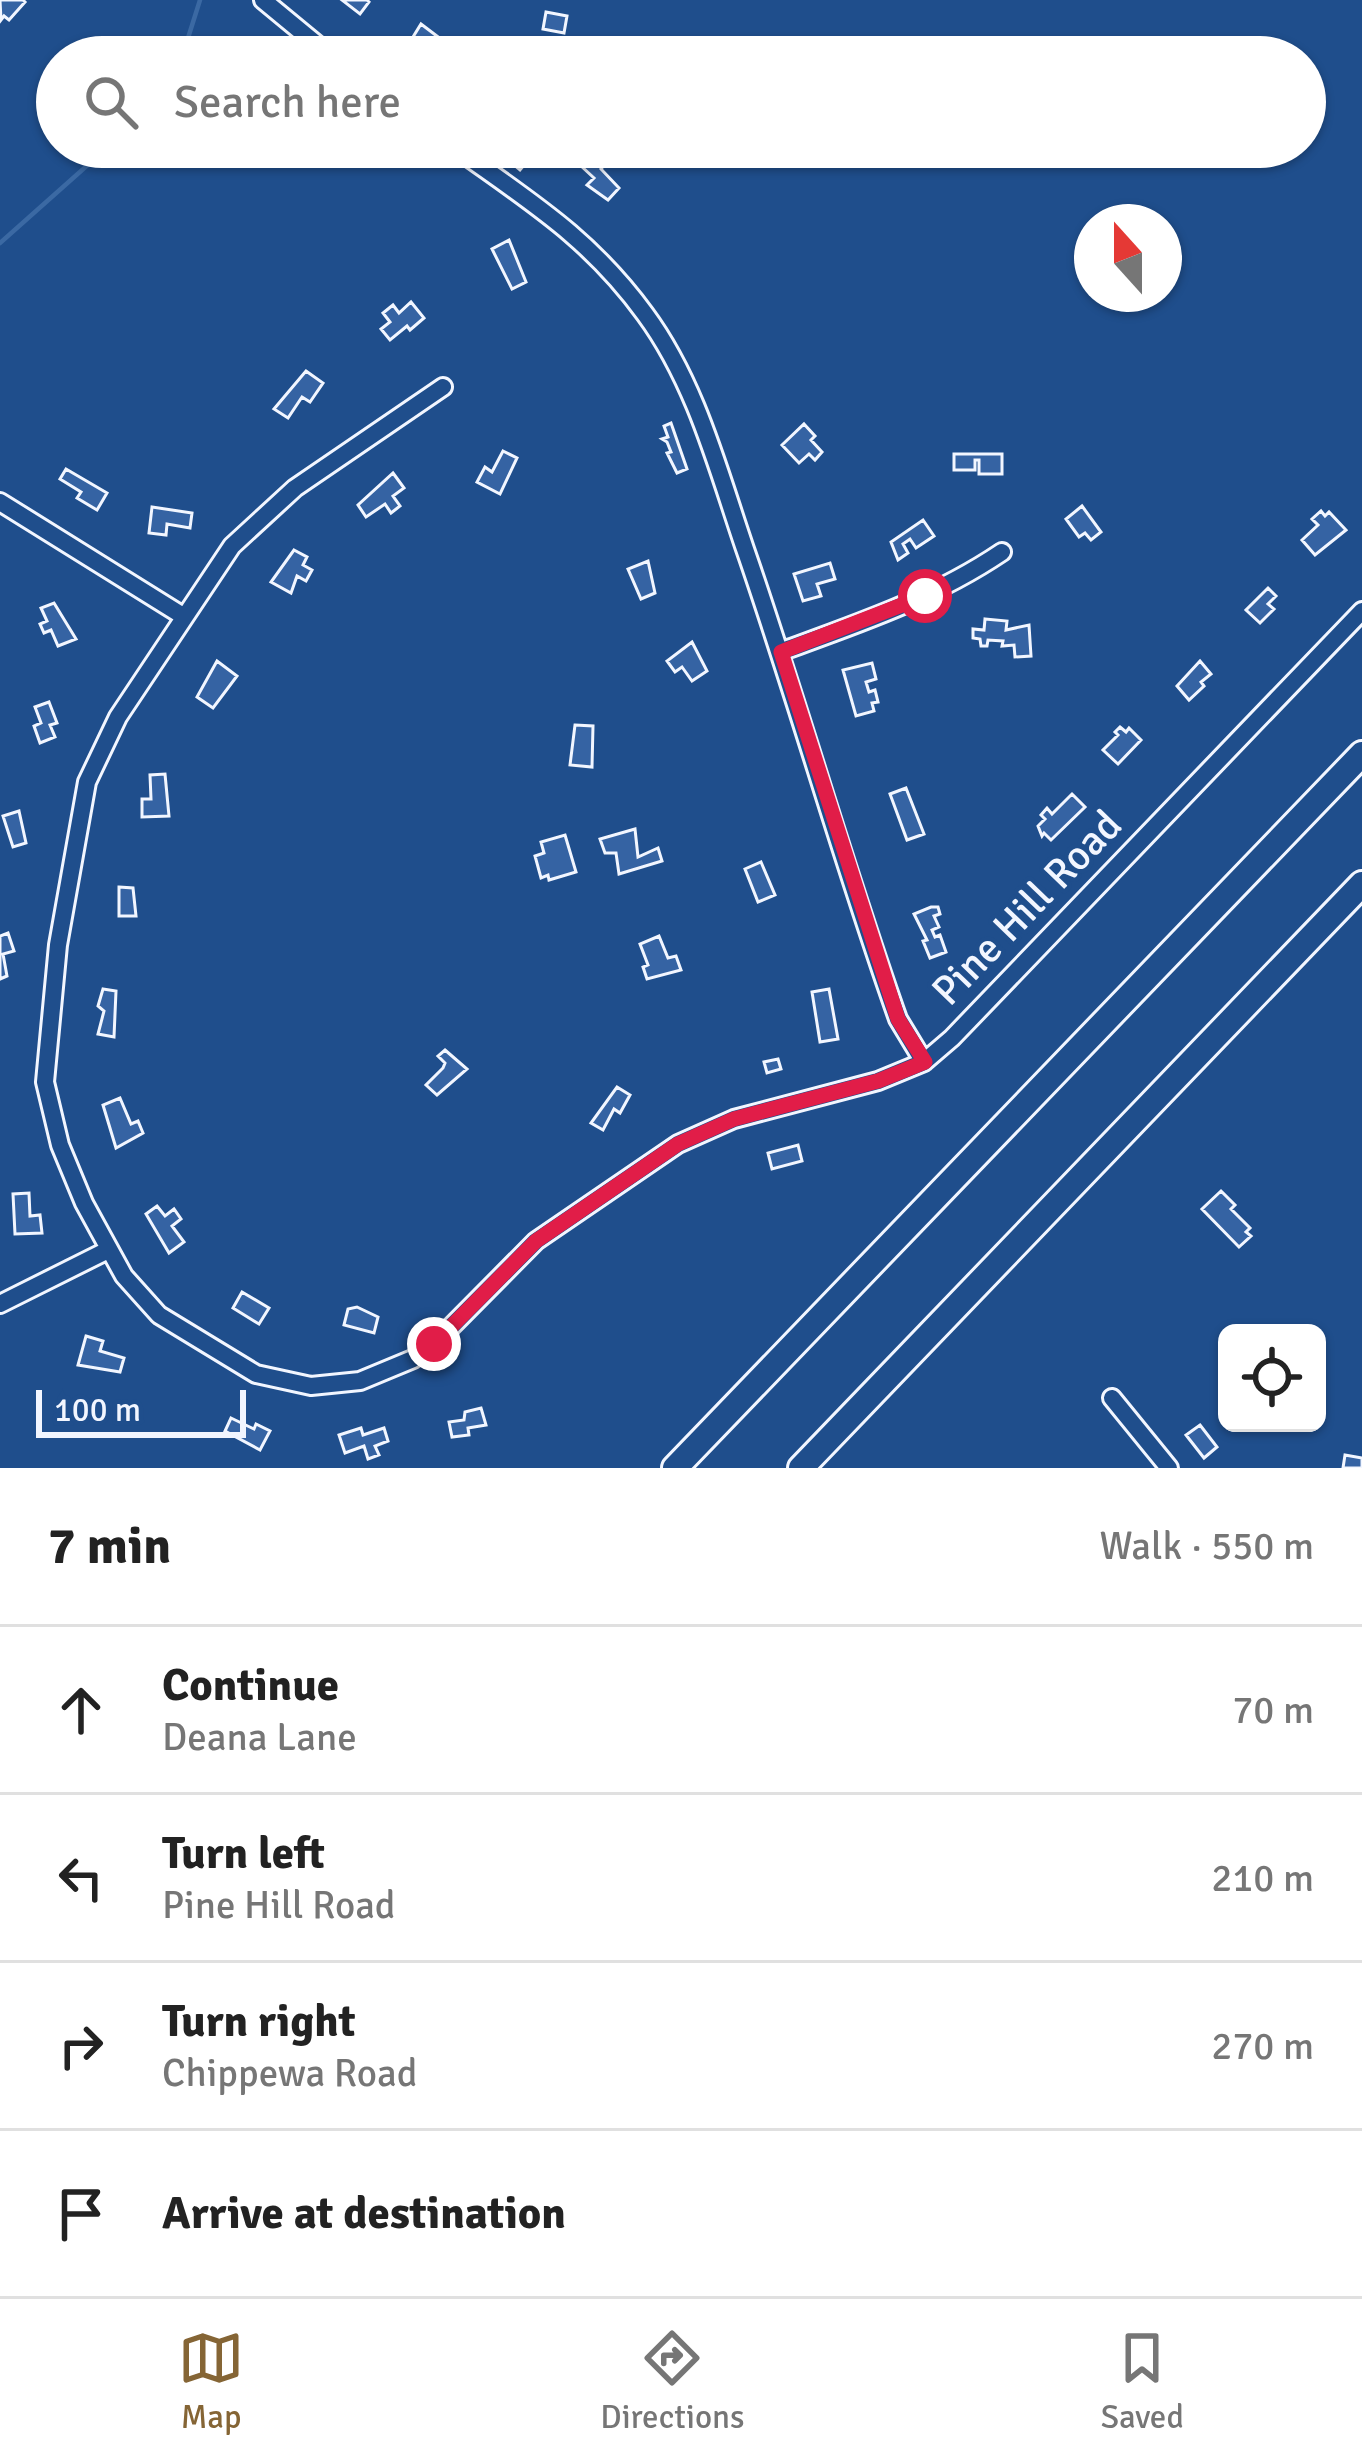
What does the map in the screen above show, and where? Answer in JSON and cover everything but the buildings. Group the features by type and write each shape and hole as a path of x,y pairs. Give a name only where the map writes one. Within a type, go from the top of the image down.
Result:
{"highway":[{"path":"675,1468 1362,754"},
{"path":"800,1468 1362,884"}],"street":[{"path":"263,0 307,36"},
{"name":"Pine Hill Road","path":"486,168 573,233 659,334 699,417 781,652 898,1019 925,1062 1362,611"},
{"path":"442,387 272,507 214,567 106,737 87,782 50,1011 45,1082 51,1117 84,1203 130,1285 152,1309 265,1378 298,1385 348,1384 424,1352 536,1241 678,1144 734,1119 878,1081 925,1062"},
{"path":"0,502 183,616"},
{"path":"781,652 952,584 1002,552"},
{"path":"0,1304 108,1250"},
{"path":"1112,1398 1169,1468"}],"waterway":[{"path":"189,36 200,0"},
{"path":"0,243 84,168"}],"route":[{"path":"434,1344 536,1241 678,1144 734,1119 878,1081 925,1062 898,1019 781,652 925,596"}]}
